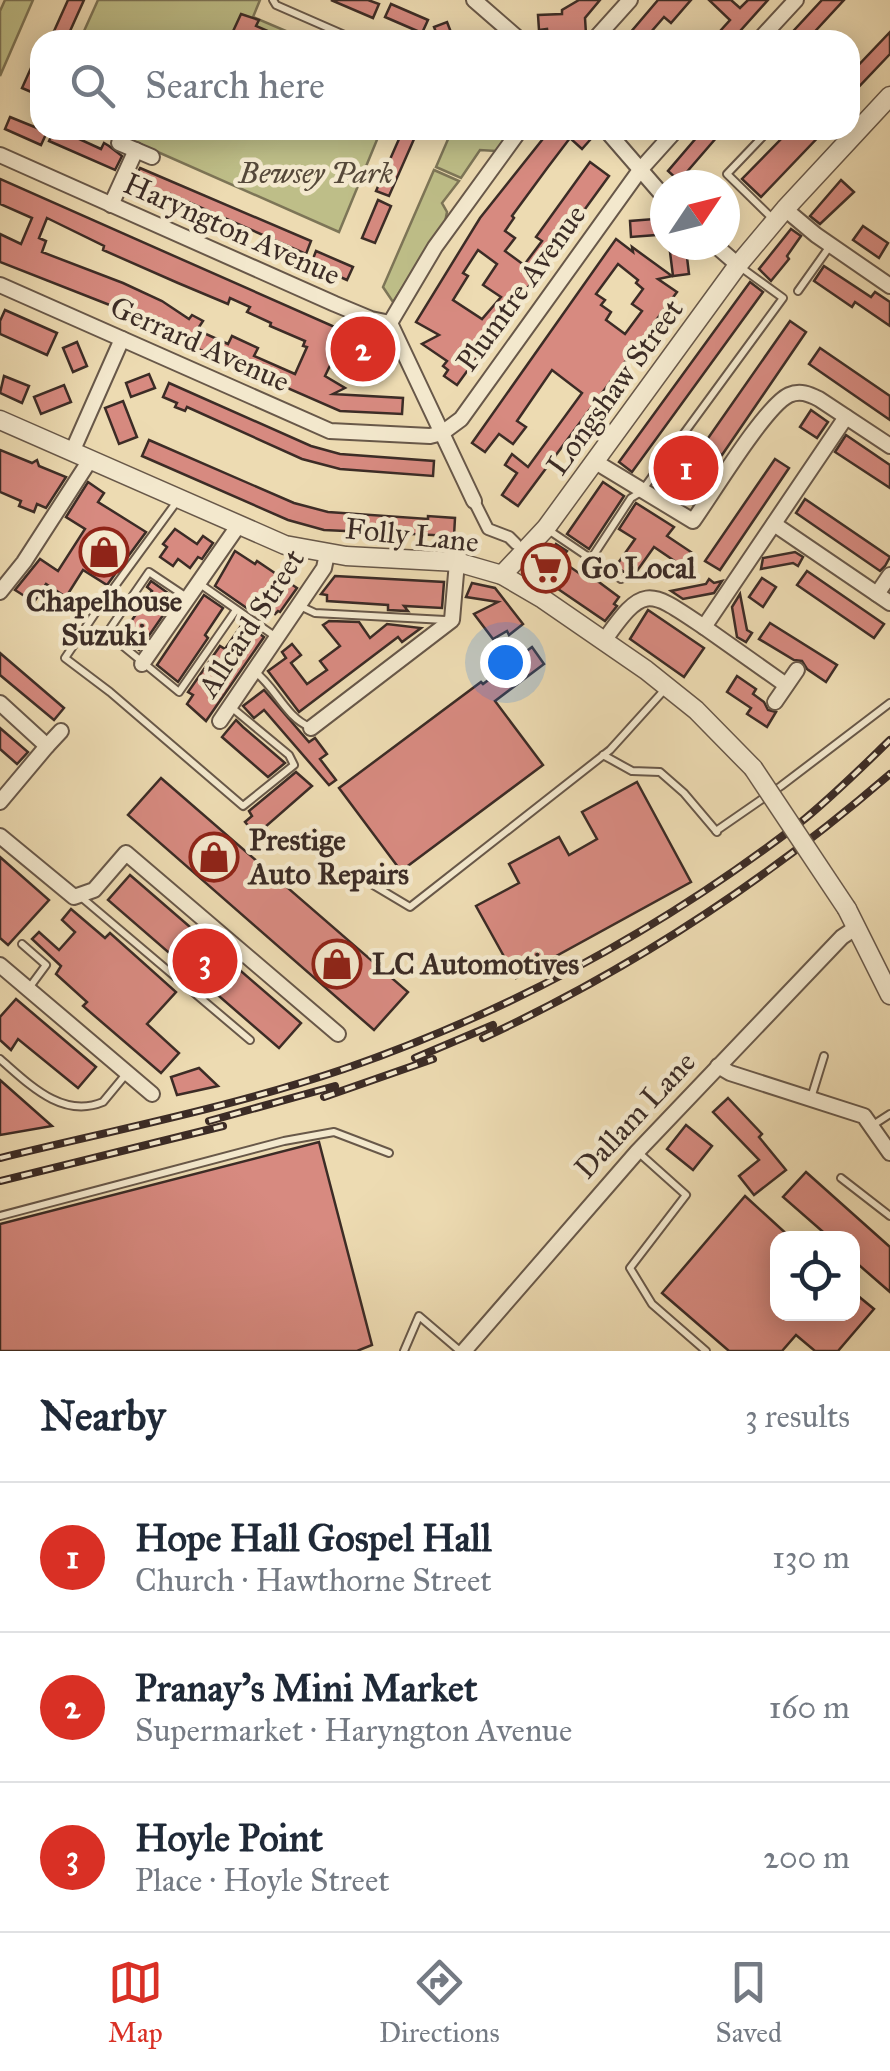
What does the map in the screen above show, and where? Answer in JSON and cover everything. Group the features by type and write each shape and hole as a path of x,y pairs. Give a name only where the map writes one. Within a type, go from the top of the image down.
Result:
{"street":[{"path":"474,0 508,30"},
{"path":"603,30 630,0"},
{"path":"768,30 796,0"},
{"name":"Longshaw Street","path":"860,124 890,96"},
{"path":"513,140 436,247 390,323 488,529 516,544"},
{"path":"614,140 650,181"},
{"name":"Plumtre Avenue","path":"442,433 461,419 640,170 667,140"},
{"name":"Longshaw Street","path":"502,576 546,528 738,266 845,140"},
{"path":"119,143 152,158"},
{"path":"111,206 136,150"},
{"name":"Haryngton Avenue","path":"0,155 335,304 390,323"},
{"path":"780,215 890,286"},
{"path":"731,260 738,266"},
{"name":"Gerrard Avenue","path":"0,285 330,431 421,437 442,433"},
{"path":"72,452 122,339"},
{"path":"594,462 692,521 773,408 792,393 808,394 890,446"},
{"path":"704,627 846,417"},
{"name":"Folly Lane","path":"0,420 285,544 327,554 458,562 530,590 668,686 753,768 847,909 890,995"},
{"path":"0,592 90,460"},
{"path":"774,524 883,598 890,575"},
{"path":"142,664 238,526"},
{"name":"Allcard Street","path":"220,721 324,568 327,554"},
{"path":"311,728 452,620 458,562"},
{"path":"604,641 627,609 647,598 661,599 786,686"},
{"path":"775,702 797,670"},
{"path":"0,703 48,746"},
{"path":"0,802 61,731"},
{"path":"0,836 68,894 81,897 94,890 126,853 338,1034"},
{"name":"Dallam Lane","path":"462,1351 636,1152 842,937 857,927"},
{"path":"3,974 28,988 152,1094"},
{"path":"718,1066 864,1116 890,1153"}],"lane":[{"path":"272,0 333,30"},
{"path":"759,140 726,174 780,215"},
{"path":"798,290 830,245"},
{"path":"591,559 632,498 641,492 783,298 738,266"},
{"path":"179,500 65,658 243,806 294,765 289,755 230,706"},
{"path":"546,528 621,579"},
{"path":"188,599 149,572 107,633 179,692 236,610"},
{"path":"199,584 276,638"},
{"path":"299,605 316,613 452,620"},
{"path":"254,671 297,722 311,728"},
{"path":"358,876 410,907 603,755 668,686"},
{"path":"603,755 632,770 660,772 717,832 890,703"},
{"path":"81,897 250,1040"},
{"path":"22,944 46,965 28,988"},
{"path":"811,1099 824,1056"},
{"path":"0,1059 53,1101 73,1107 104,1102 128,1072"},
{"path":"873,1125 890,1114"},
{"path":"0,1216 284,1141 334,1132 388,1153"},
{"path":"636,1152 686,1195 630,1268 652,1304 706,1351"},
{"path":"840,1178 888,1213"},
{"path":"404,1351 418,1316 462,1351"}],"green space":[{"path":"5,0 33,0 0,76 0,11"},
{"path":"98,0 260,0 253,17 284,30 84,30"},
{"name":"Bewsey Park","path":"131,140 377,140 339,232"},
{"path":"448,140 505,140 496,151 480,150 461,178 436,167"},
{"path":"434,170 459,181 442,203 447,212 445,222 393,302 383,287"}],"building":[{"path":"68,0 84,0 70,30 54,30"},
{"path":"331,0 368,0 379,4 373,18"},
{"path":"579,0 600,0 585,18 586,30 539,30 538,15 562,14 562,10"},
{"path":"658,0 691,0 671,23 664,17 653,30 632,30"},
{"path":"709,0 731,0 740,8 748,0 768,0 741,30 721,30 730,20"},
{"path":"822,0 844,0 816,30 794,30"},
{"path":"391,4 428,20 423,30 415,30 385,17"},
{"path":"241,14 259,20 256,26 265,30 234,30"},
{"path":"447,22 450,30 435,30 434,27"},
{"path":"890,32 890,54 860,86 860,64"},
{"path":"30,70 30,91 22,88"},
{"path":"10,117 30,125 30,140 43,140 41,145 5,129"},
{"path":"81,140 101,149 104,143 122,156 115,170 49,141"},
{"path":"399,140 414,140 389,196 376,191"},
{"path":"542,140 569,140 505,231 515,238 505,251 524,265 542,241 536,237 590,162 609,176 457,385 444,376 447,361 422,344 439,335 416,322 480,218","holes":["478,250 497,264 483,285 501,297 482,319 453,300 468,276 463,273"]},
{"path":"572,140 590,140 582,149"},
{"path":"694,140 714,140 688,170 669,170"},
{"path":"780,140 815,140 761,197 742,179"},
{"path":"140,168 311,241 306,254 170,194 167,202 131,186"},
{"path":"0,179 355,336 359,333 381,354 387,368 377,373 371,365 363,373 338,349 325,376 345,388 333,394 403,398 402,414 340,411 198,349 130,313 0,262 0,234 21,244 32,218 0,204","holes":["47,218 104,246 103,250 228,304 230,298 250,307 247,312 305,341 303,346 307,347 295,374 254,356 258,348 232,336 228,344 197,330 203,321 192,315 189,319 123,283 42,252 46,241 39,238"]},
{"path":"841,180 854,192 820,224 810,216"},
{"path":"378,200 391,206 375,243 362,238"},
{"path":"650,219 650,235 631,237 630,221"},
{"path":"863,226 888,243 879,258 853,240"},
{"path":"791,229 801,236 771,281 759,269"},
{"path":"616,239 672,276 658,279 677,292 518,506 502,495 517,473 505,465 512,454 528,467 582,393 552,370 517,421 526,427 513,444 499,434 485,452 472,443","holes":["618,264 638,280 636,283 643,289 632,304 642,311 625,334 606,320 611,312 601,305 605,300 596,294"]},
{"path":"316,251 353,267 347,280 311,264"},
{"path":"671,260 687,260 689,274 673,276"},
{"path":"824,266 871,297 875,292 890,302 890,326 855,302 852,307 814,281"},
{"path":"750,282 763,292 632,472 619,462"},
{"path":"5,310 57,333 47,355 0,334"},
{"path":"790,321 806,332 722,455 714,450 697,476 706,482 692,504 657,487 684,445 697,454"},
{"path":"77,342 87,366 73,372 63,348"},
{"path":"820,348 890,396 890,420 809,364"},
{"path":"149,374 155,388 131,397 126,383"},
{"path":"4,376 29,386 22,403 0,393"},
{"path":"169,383 311,446 340,454 434,461 433,476 340,469 302,459 187,407 185,411 175,407 177,403 163,397"},
{"path":"64,385 71,402 41,414 34,397"},
{"path":"123,401 137,437 119,444 105,408"},
{"path":"811,410 828,422 817,438 800,427"},
{"path":"846,435 890,465 890,488 835,452"},
{"path":"149,440 294,503 328,512 455,518 454,536 324,530 288,520 142,456"},
{"path":"0,450 32,463 37,460 39,466 66,477 46,508 37,504 34,512 0,492"},
{"path":"775,459 789,468 720,570 705,561"},
{"name":"Chapelhouse Suzuki","path":"88,482 104,493 98,502 146,532 107,585 83,570 66,597 46,584 34,602 15,590 40,559 58,571 85,529 66,517"},
{"path":"603,482 624,496 589,549 567,534"},
{"path":"805,499 890,557 885,566 880,571 796,513"},
{"path":"636,503 674,527 667,536 691,552 682,566 654,547 632,578 616,566 635,539 619,529"},
{"path":"175,529 197,544 203,536 213,543 190,568 178,559 173,566 160,557 167,547 163,544"},
{"path":"556,544 567,551 560,560 586,578 588,574 619,597 605,621 536,574"},
{"path":"235,551 297,588 280,612 275,614 258,602 251,611 215,586"},
{"path":"795,552 803,557 798,566 793,563 761,569 763,558"},
{"path":"807,571 884,624 874,638 797,585"},
{"path":"335,576 444,582 442,608 404,606 408,611 388,610 388,605 327,601 327,595 321,594"},
{"path":"762,578 776,587 763,607 749,597"},
{"path":"709,579 714,583 722,581 714,593 683,599 671,591 706,584"},
{"path":"151,581 175,598 139,650 121,636 152,591 147,587"},
{"path":"472,583 495,588 523,624 509,635 507,631 493,639 474,614 498,602 466,597"},
{"path":"740,594 747,630 752,633 746,642 737,637 732,607"},
{"path":"204,595 223,608 178,682 157,665"},
{"path":"648,610 704,648 684,677 630,639"},
{"path":"329,621 359,622 370,638 387,624 421,628 402,642 398,637 299,712 268,671 286,658 282,652 292,644 301,655 291,663 307,684 327,670 320,661 340,646 323,625"},
{"path":"243,623 264,637 206,721 187,704 193,695 188,692 220,646 225,649"},
{"path":"770,623 837,665 826,682 802,661 759,639"},
{"path":"532,647 544,664 495,701 543,765 401,871 339,788"},
{"path":"0,653 64,708 54,720 0,675"},
{"path":"737,676 756,689 753,694 768,710 776,712 767,727 747,714 751,708 727,692"},
{"path":"264,690 309,742 315,738 327,754 320,759 336,780 329,785 264,710 254,718 243,706"},
{"path":"236,720 285,763 268,777 222,737"},
{"path":"0,728 28,752 17,764 0,749"},
{"path":"296,772 312,786 256,835 245,822 252,816 249,811"},
{"path":"161,778 408,992 374,1030 128,815"},
{"path":"637,782 691,882 516,978 476,906 519,883 509,864 559,837 569,855 597,839 582,812"},
{"path":"0,857 49,900 8,945 0,938"},
{"path":"130,875 301,1023 279,1048 108,900"},
{"path":"71,909 105,938 110,933 176,992 147,1024 179,1053 161,1073 83,1006 87,1002 56,974 61,966 32,939 39,932 59,950 75,932 62,920"},
{"path":"16,999 96,1067 78,1088 18,1039 11,1050 0,1040 0,1017"},
{"path":"199,1068 218,1086 177,1095 171,1077"},
{"path":"0,1080 52,1126 0,1135"},
{"path":"728,1098 762,1134 759,1137 786,1170 754,1195 739,1176 759,1160 713,1112"},
{"path":"686,1125 712,1146 693,1170 667,1149"},
{"path":"319,1142 372,1345 357,1351 0,1351 0,1224"},
{"path":"806,1172 890,1247 890,1292 860,1266 860,1231 822,1231 783,1197"},
{"path":"745,1196 783,1231 770,1231 770,1321 860,1321 860,1298 874,1309 838,1351 815,1351 796,1335 782,1351 729,1351 662,1293"}],"railway":[{"path":"0,1158 302,1083 405,1046 524,994 639,932 748,861 813,812 890,740"},
{"path":"483,1038 592,983 696,920 795,851 890,774"},
{"path":"415,1058 493,1025"},
{"path":"324,1097 433,1059"},
{"path":"209,1121 335,1086"},
{"path":"0,1181 223,1126"}],"place":[{"name":"Pranay's Mini Market","path":"363,349"},
{"name":"Hope Hall Gospel Hall","path":"686,468"},
{"name":"Chapelhouse Suzuki","path":"104,552"},
{"name":"Go Local","path":"546,568"},
{"name":"Prestige Auto Repairs","path":"214,857"},
{"name":"Hoyle Point","path":"205,961"},
{"name":"LC Automotives","path":"337,964"}]}
